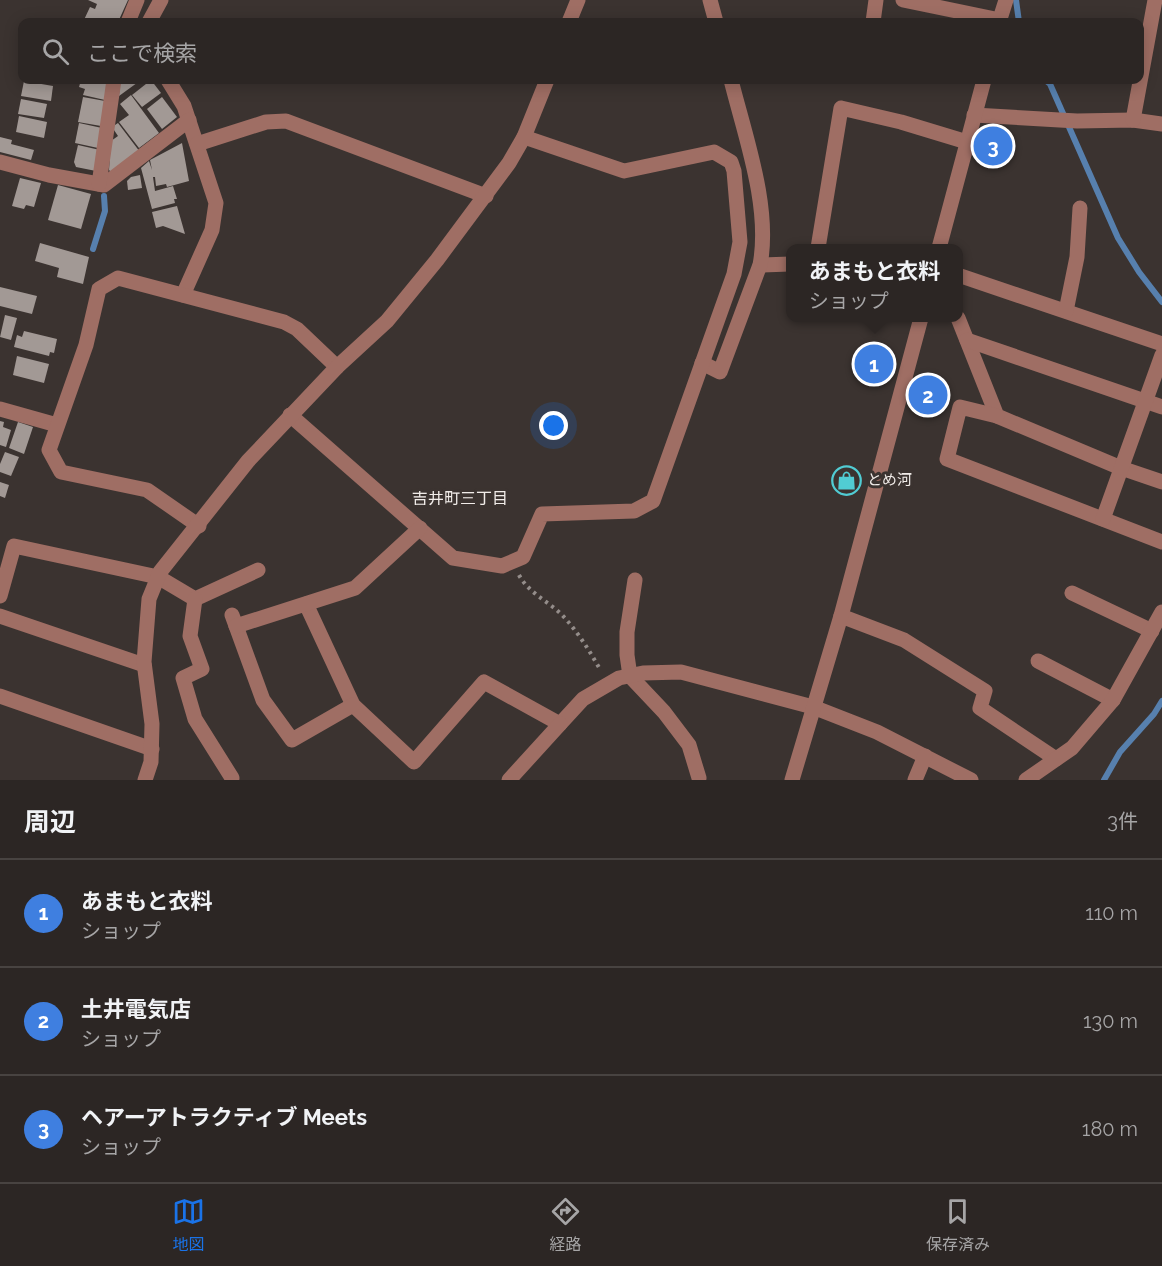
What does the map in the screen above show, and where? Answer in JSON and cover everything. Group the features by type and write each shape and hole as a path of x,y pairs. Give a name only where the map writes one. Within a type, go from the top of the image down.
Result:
{"street":[{"path":"130,18 137,0"},
{"path":"151,18 161,0"},
{"path":"571,18 578,0"},
{"path":"710,0 715,18"},
{"path":"874,18 876,0"},
{"path":"903,0 986,18"},
{"path":"1001,18 1006,0"},
{"path":"1144,60 1155,0"},
{"path":"102,185 114,84"},
{"path":"170,84 184,106 216,203 212,231 183,295"},
{"path":"145,780 151,762 153,724 144,665 149,599 158,577 248,461 337,367 387,321 437,260 486,196 524,137 545,84"},
{"path":"702,363 720,372 760,265 763,248 758,184 732,84"},
{"path":"940,244 983,84"},
{"path":"1133,120 1140,84"},
{"path":"819,244 841,108 901,122 967,142"},
{"path":"974,115 1077,121 1133,120 1162,124"},
{"path":"0,162 49,175 102,185 189,120"},
{"path":"197,144 266,122 286,121 486,196"},
{"path":"290,415 453,558 502,567 523,557 542,513 634,511 653,501 734,274 740,242 734,171 731,162 714,152 624,171 524,137"},
{"path":"1066,311 1077,257 1080,208"},
{"path":"760,265 786,264"},
{"path":"963,277 1162,344"},
{"path":"199,526 147,490 61,472 49,450 86,345 99,289 118,278 284,322 297,328 337,367"},
{"path":"792,780 841,616 920,322"},
{"path":"960,322 997,416"},
{"path":"967,340 1162,407"},
{"path":"1103,519 1162,355"},
{"path":"1162,482 1121,468 997,416 960,407 947,459 1162,542"},
{"path":"0,409 57,425"},
{"path":"353,705 292,740 263,700 234,621 306,604 355,588 420,528"},
{"path":"1,587 14,546 158,577 195,599"},
{"path":"195,599 258,570"},
{"path":"635,580 627,632 630,676 664,712 689,745 699,778"},
{"path":"1072,593 1152,630"},
{"path":"195,599 190,636 202,669 183,678 195,719 232,778"},
{"path":"306,604 353,705 414,762 484,682 560,724"},
{"path":"1026,780 1072,748 1113,700 1162,612"},
{"path":"0,616 144,665"},
{"path":"841,616 904,640 985,691 980,708 1056,759"},
{"path":"1038,661 1113,700"},
{"path":"509,780 583,699 619,678 643,673 681,672 813,707 877,732 971,780"},
{"path":"0,696 152,749"},
{"path":"915,780 925,756"}],"path":[{"path":"512,562 524,584 560,613 581,638 609,684"}],"building":[{"path":"88,0 128,0 120,18 85,18 90,7 95,9 97,4"},
{"path":"23,84 53,86 51,101 21,96"},
{"path":"80,84 108,84 105,100 83,95 85,89 79,87"},
{"path":"120,84 136,84 119,96"},
{"path":"146,84 154,84 161,93 142,107 132,95"},
{"path":"131,95 159,133 139,148 119,122 129,115 120,104"},
{"path":"83,97 105,101 101,126 78,122"},
{"path":"162,97 177,117 162,129 147,109"},
{"path":"21,99 47,104 44,118 18,114"},
{"path":"19,116 47,122 44,138 16,132"},
{"path":"79,123 102,128 98,148 75,143"},
{"path":"118,123 140,152 112,173 109,170 111,141 118,136 112,127"},
{"path":"0,137 12,140 11,144 34,150 31,160 0,152"},
{"path":"182,143 189,181 167,187 166,184 156,186 155,177 153,177 155,191 173,186 177,199 174,199 175,203 152,209 141,168 149,161 152,170 150,160"},
{"path":"78,145 100,150 96,171 76,167 74,162"},
{"path":"140,175 142,188 128,190 127,181 131,177"},
{"path":"20,178 41,183 34,207 26,205 24,209 12,206"},
{"path":"58,185 91,194 81,229 48,220"},
{"path":"177,206 185,234 163,226 156,228 152,212"},
{"path":"40,243 89,257 83,284 57,277 59,268 35,261"},
{"path":"0,287 37,296 32,314 0,306"},
{"path":"5,315 17,318 11,340 0,337"},
{"path":"24,331 57,339 54,353 50,352 49,356 14,347 17,335 22,337"},
{"path":"17,356 49,364 44,383 13,375"},
{"path":"0,421 4,422 3,427 11,430 6,447 0,445"},
{"path":"18,422 33,427 24,454 9,448"},
{"path":"5,452 19,457 11,476 0,472 0,464"},
{"path":"0,482 9,485 5,498 0,496"}],"waterway":[{"path":"1016,0 1018,18"},
{"path":"1050,84 1118,238 1139,272 1162,302"},
{"path":"93,249 105,211 104,196"},
{"path":"1104,780 1120,752 1154,714 1162,701"}],"place":[{"name":"ヘアーアトラクティブ Meets","path":"993,146"},
{"name":"あまもと衣料","path":"874,364"},
{"name":"土井電気店","path":"928,395"},
{"name":"とめ河","path":"846,480"}],"district":[{"name":"吉井町三丁目","path":"460,498"}]}
